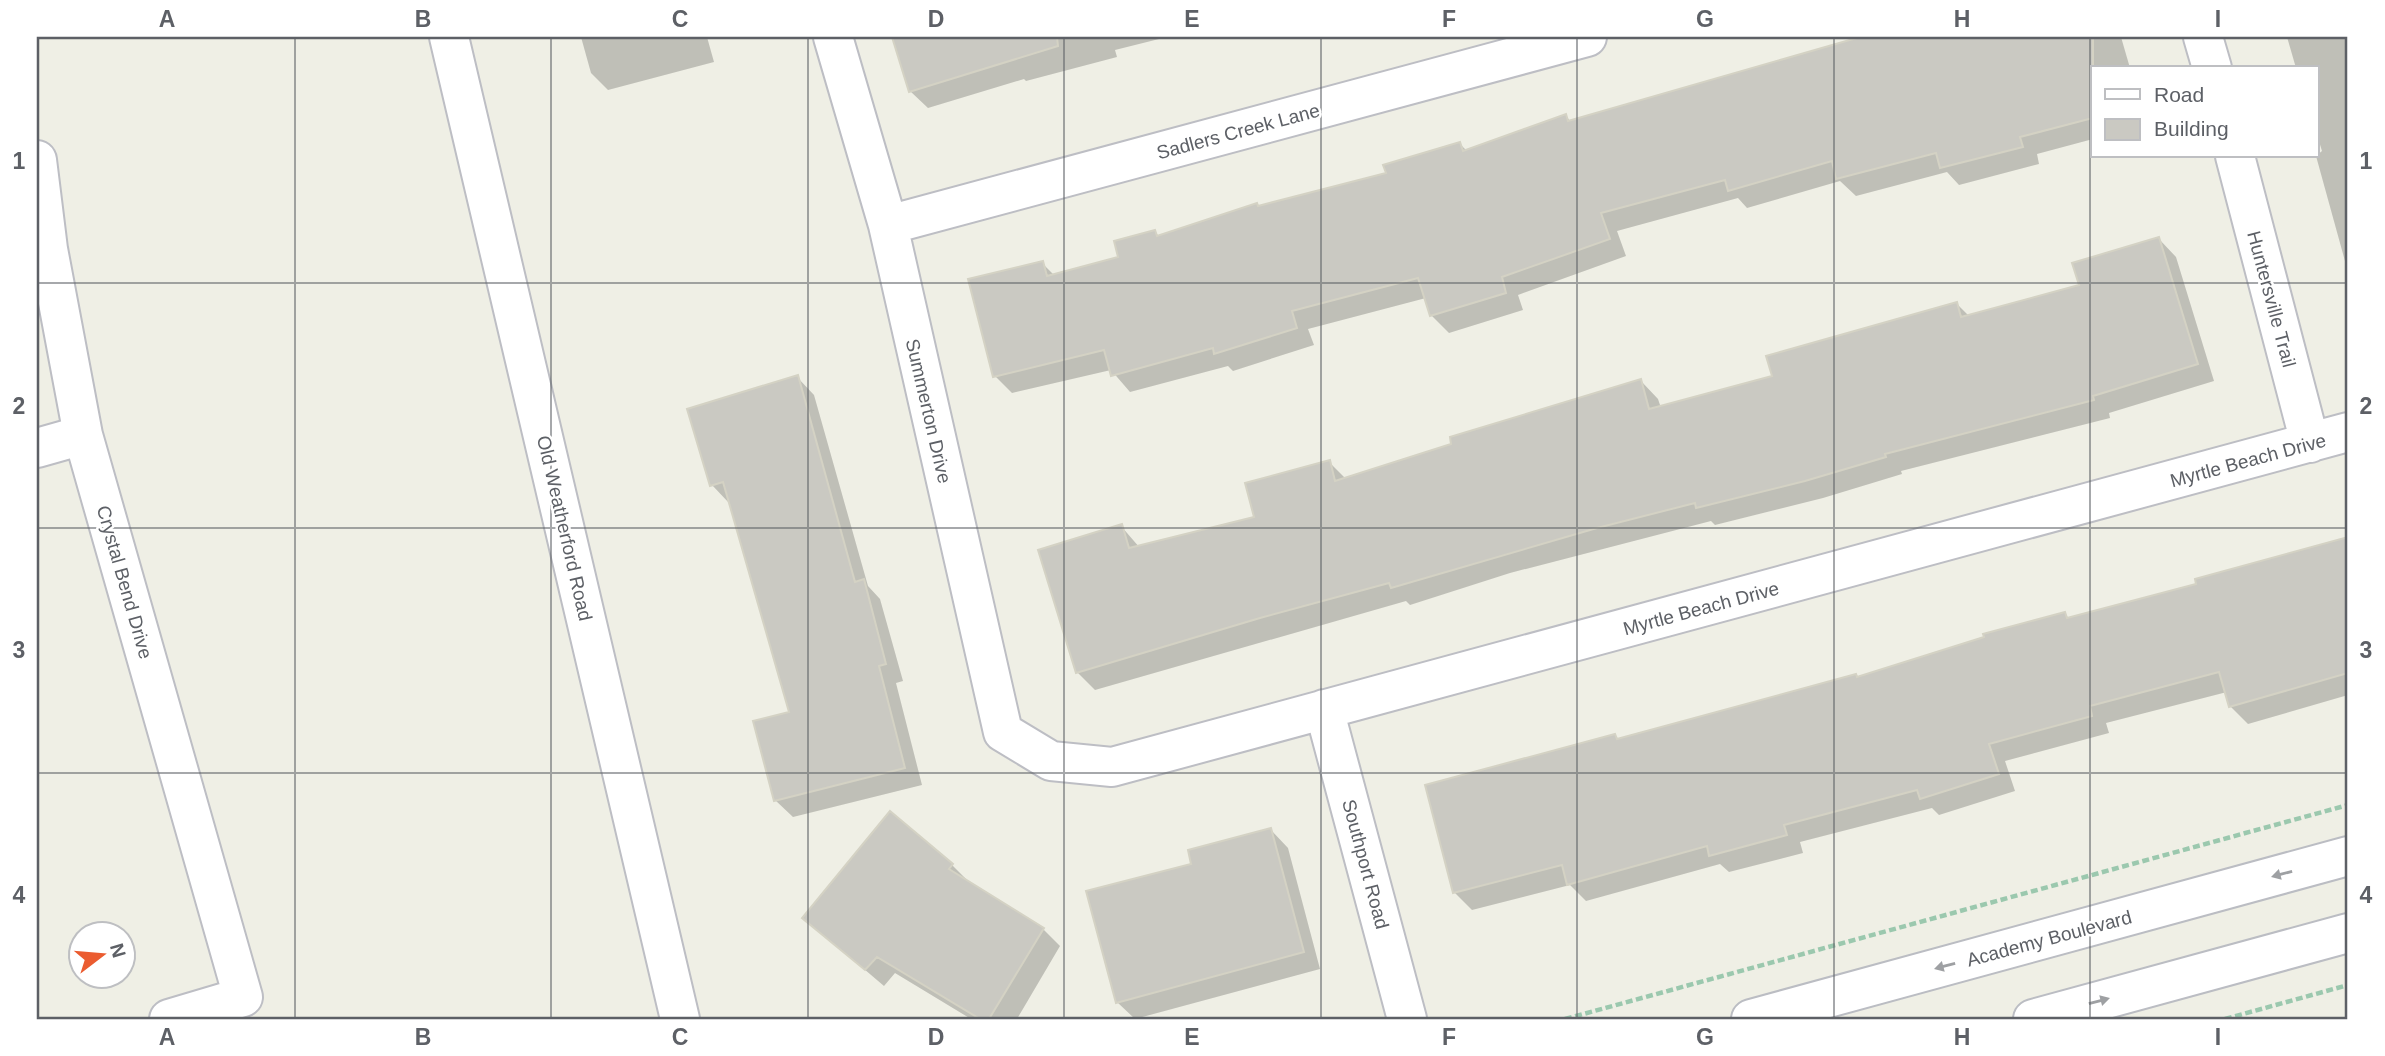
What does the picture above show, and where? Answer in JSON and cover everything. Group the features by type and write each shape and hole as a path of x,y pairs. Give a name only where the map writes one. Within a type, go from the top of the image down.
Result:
{"street":[{"name":"Old Weatherford Road","path":"449,37 680,1019"},
{"name":"Summerton Drive","path":"834,37 888,225 1003,732 1051,761"},
{"name":"Sadlers Creek Lane","path":"888,225 1587,37"},
{"path":"2203,37 2211,66"},
{"name":"Huntersville Trail","path":"2236,158 2310,443"},
{"name":"Crystal Bend Drive","path":"37,160 48,249 83,435 243,997 169,1019"},
{"name":"Myrtle Beach Drive","path":"1051,761 1112,767 2348,432"},
{"path":"37,447 83,435"},
{"name":"Southport Road","path":"1324,709 1408,1019"},
{"name":"Academy Boulevard","path":"1751,1019 2348,856"},
{"path":"2033,1019 2348,933"}],"path":[{"path":"1565,1019 2348,805"},
{"path":"2225,1019 2348,985"}],"building":[{"path":"892,37 1057,37 1058,46 909,92"},
{"path":"1860,37 2093,37 2091,119 2020,137 2023,147 1940,168 1936,153 1836,179 1832,161 1728,191 1725,180 1601,213 1610,239 1502,277 1506,293 1430,316 1418,278 1292,311 1297,328 1214,354 1213,348 1111,376 1104,350 993,377 968,279 1043,261 1047,276 1118,257 1114,241 1155,230 1157,236 1257,203 1258,206 1386,173 1383,165 1460,142 1463,151 1566,114 1568,121"},
{"path":"2159,237 2198,364 2093,396 2094,400 1885,454 1886,457 1805,481 1696,508 1695,503 1597,528 1391,588 1389,583 1260,618 1076,673 1038,550 1122,524 1129,548 1254,517 1245,483 1330,460 1335,481 1451,444 1450,437 1641,379 1649,409 1772,376 1766,356 1957,302 1961,317 2079,285 2072,263"},
{"path":"798,375 855,582 864,579 886,664 879,666 905,768 774,801 753,721 789,712 723,482 710,486 687,409"},
{"path":"2348,537 2348,673 2229,707 2219,672 2090,706 2092,716 1989,744 1999,774 1920,799 1917,790 1784,825 1787,835 1709,856 1707,846 1567,885 1562,865 1453,893 1425,785 1615,734 1617,739 1856,674 1857,677 1984,637 1983,634 2065,612 2067,618 2196,584 2195,579"},
{"path":"890,811 953,864 949,869 1044,928 989,1019 980,1019 877,957 865,970 802,918"},
{"path":"1271,828 1304,952 1116,1003 1086,891 1191,864 1188,850"}]}
